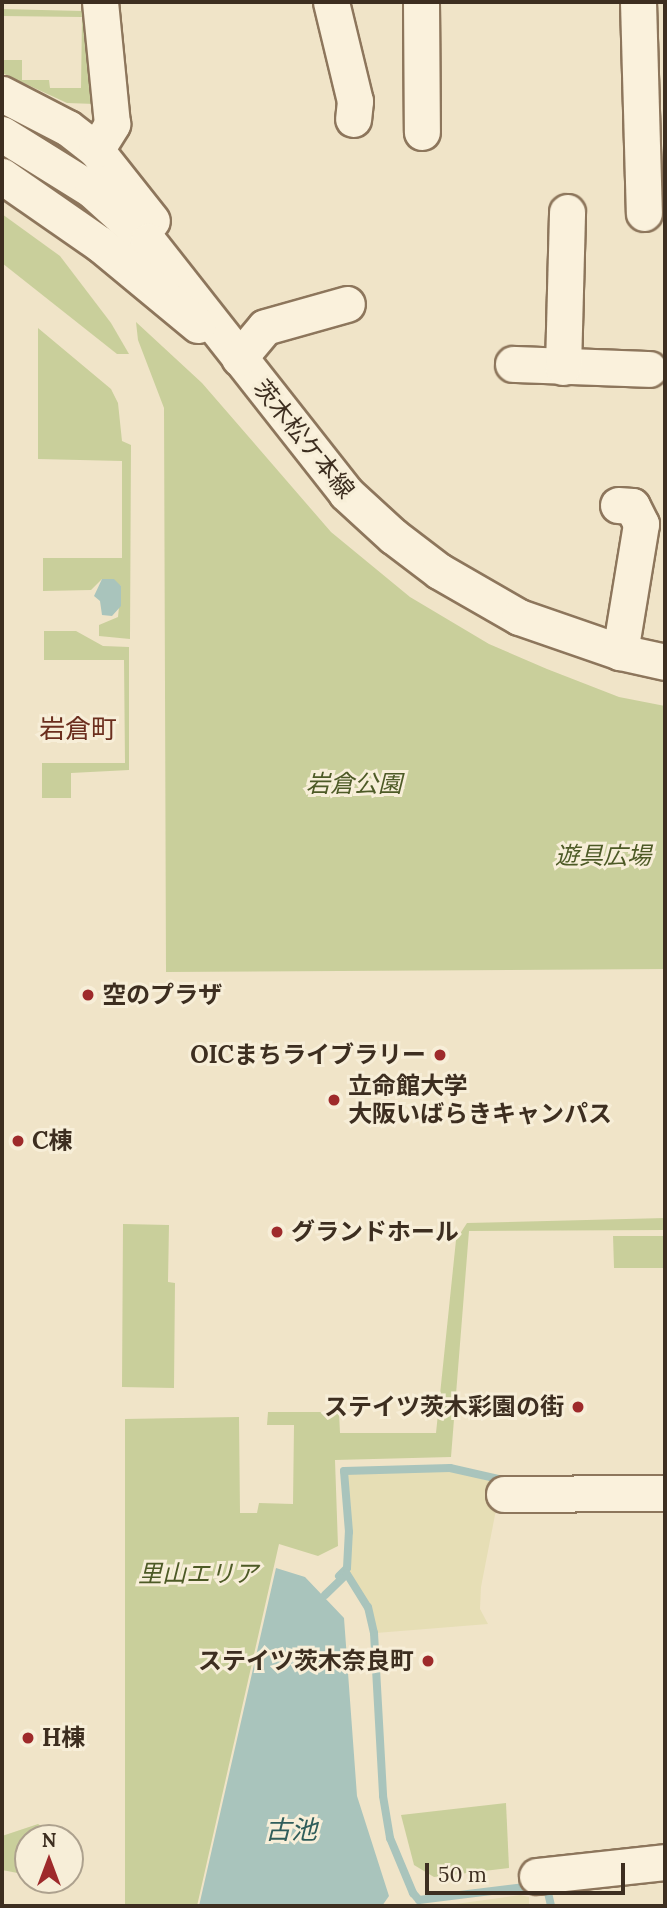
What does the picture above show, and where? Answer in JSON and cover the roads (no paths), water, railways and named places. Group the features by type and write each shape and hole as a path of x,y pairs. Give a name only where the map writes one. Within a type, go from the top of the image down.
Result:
{"street":[{"path":"96,150 112,124 100,2"},
{"path":"331,2 355,101 353,120"},
{"path":"421,2 422,132"},
{"path":"638,2 644,213"},
{"path":"2,94 68,128 96,150 218,305 239,358"},
{"name":"茨木松ケ本線","path":"2,134 92,190 125,217 172,267 239,358 346,493 415,554 519,617 620,652 665,662"},
{"path":"2,176 100,244 239,358"},
{"path":"563,367 567,212"},
{"path":"239,358 265,327 347,304"},
{"path":"513,364 649,369"},
{"path":"618,505 632,506 641,524 620,652"},
{"path":"504,1494 665,1493"},
{"path":"537,1876 665,1862"}],"water":[{"path":"102,579 114,579 121,586 121,606 112,616 102,615 100,601 94,596"},
{"name":"古池","path":"276,1568 305,1577 344,1618 357,1796 389,1896 382,1906 199,1906"}],"waterway":[{"path":"339,1576 347,1568 349,1532 344,1471 450,1468 503,1480"},
{"path":"325,1595 347,1574 368,1607 374,1633 383,1796 390,1838 413,1893 419,1900 533,1886"},
{"path":"546,1884 551,1906"}],"place":[{"name":"空のプラザ","path":"88,995"},
{"name":"OICまちライブラリー","path":"440,1055"},
{"name":"立命館大学 大阪いばらきキャンパス","path":"334,1100"},
{"name":"C棟","path":"18,1141"},
{"name":"グランドホール","path":"277,1232"},
{"name":"ステイツ茨木彩園の街","path":"578,1407"},
{"name":"ステイツ茨木奈良町","path":"428,1661"},
{"name":"H棟","path":"28,1738"}],"district":[{"name":"岩倉町","path":"78,729"}],"park label":[{"name":"岩倉公園","path":"354,784"},
{"name":"遊具広場","path":"603,856"},
{"name":"里山エリア","path":"198,1574"}]}
